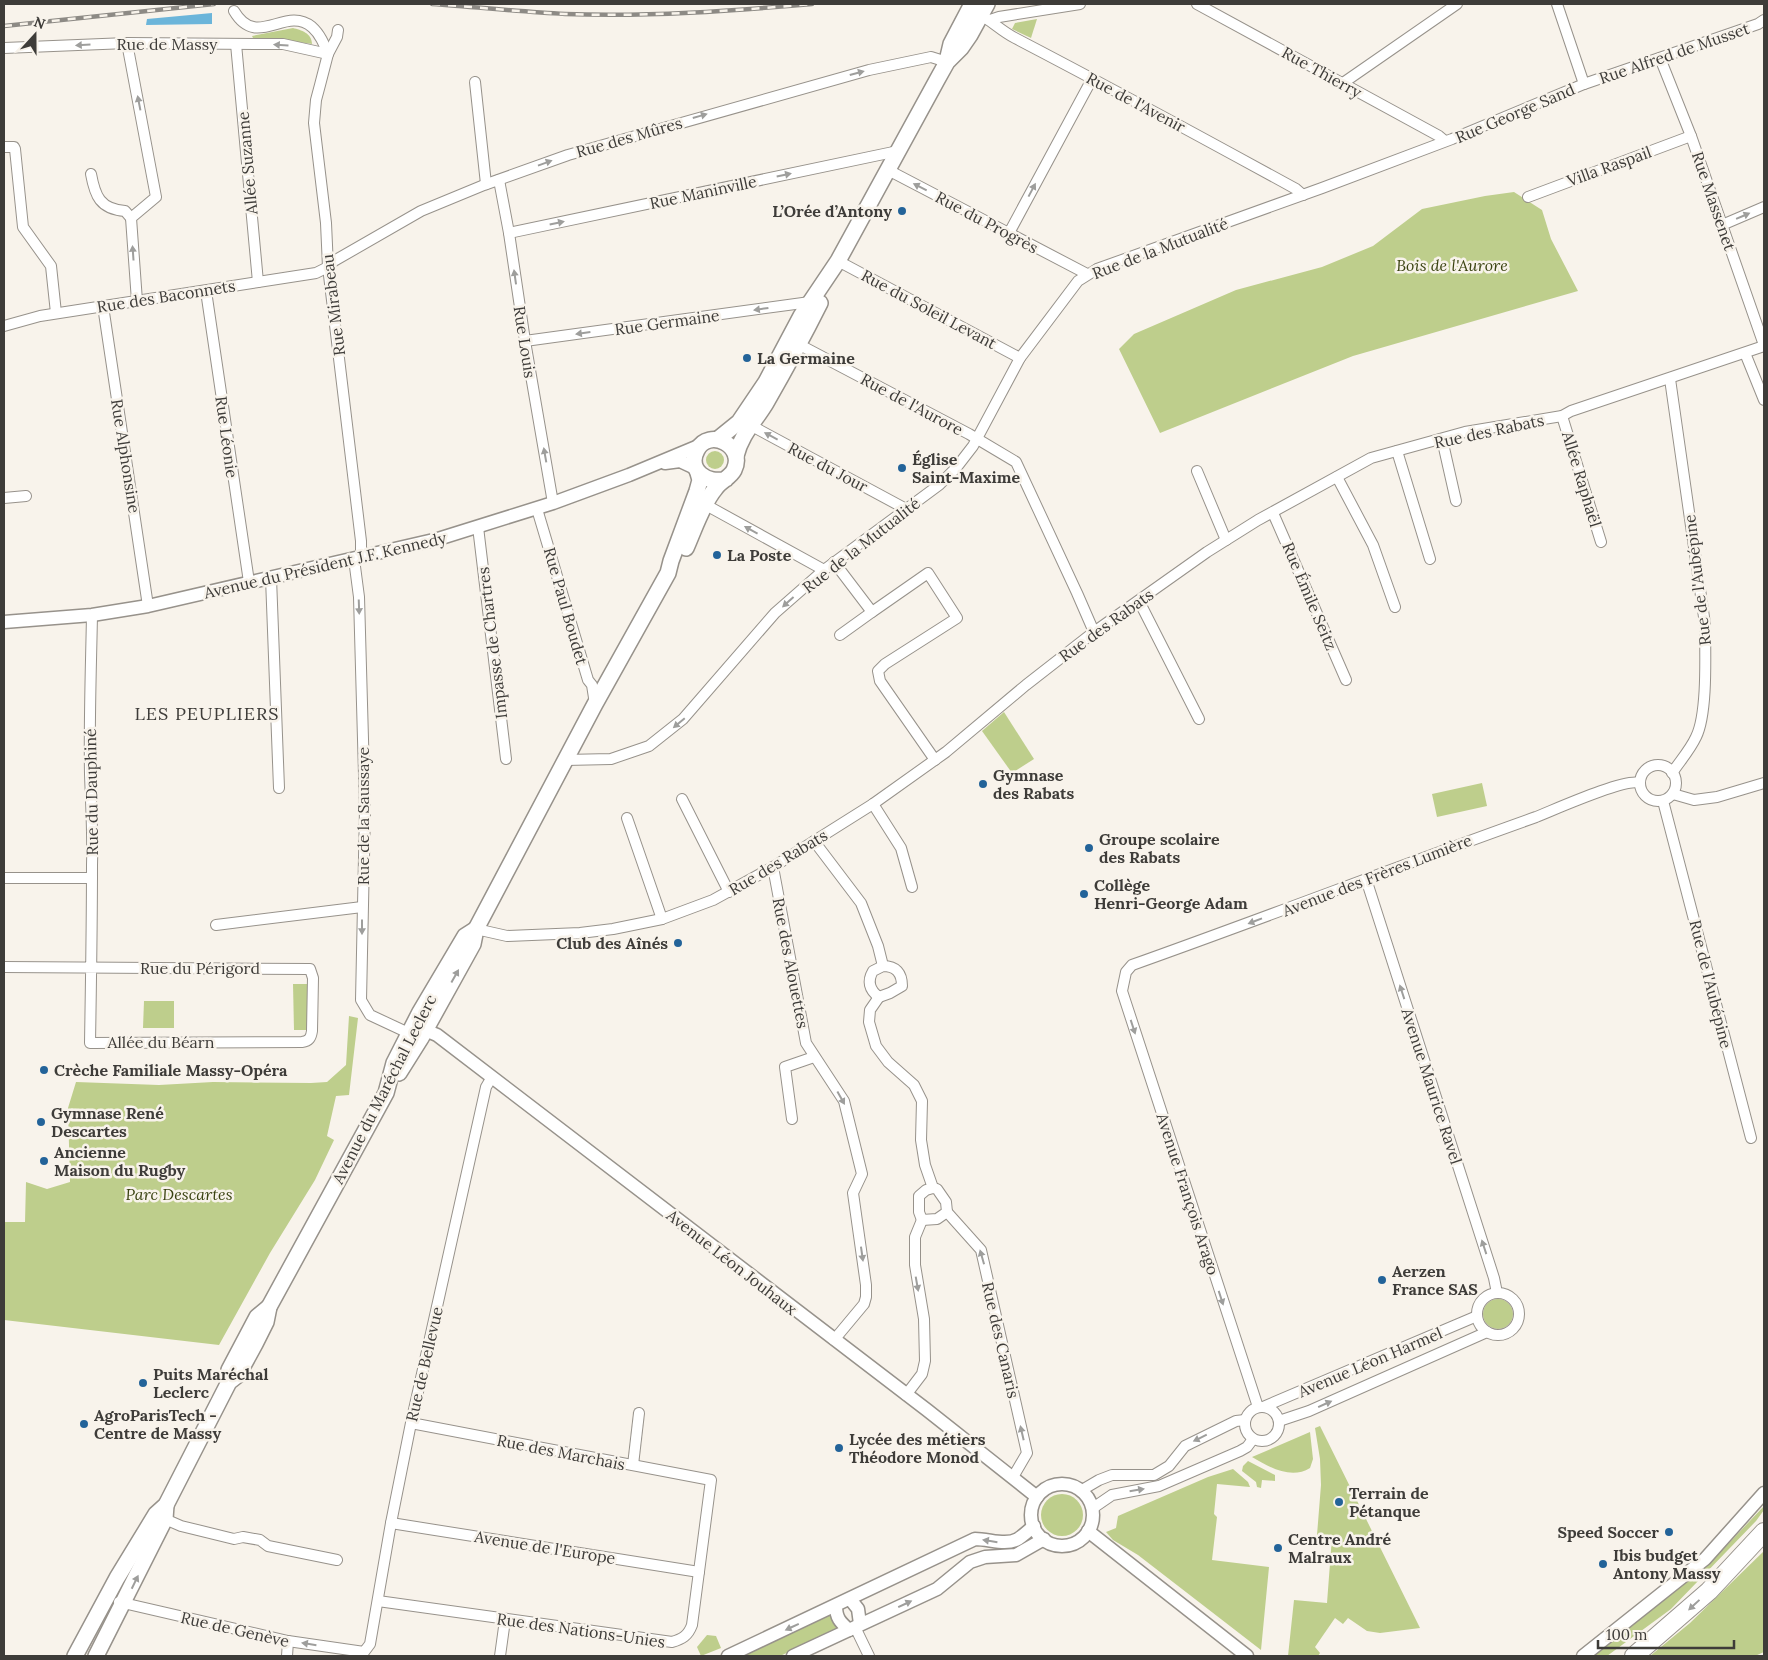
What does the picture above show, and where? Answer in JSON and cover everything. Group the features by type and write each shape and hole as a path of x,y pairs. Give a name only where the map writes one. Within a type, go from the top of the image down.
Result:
{"highway":[{"path":"1634,1656 1709,1591 1764,1532"}],"main road":[{"path":"476,929 565,760 668,573 670,561 700,480 695,456 701,445 706,441 718,439 738,422 755,400 801,316 838,261 947,62 961,48 980,10"},
{"path":"668,573 678,565 716,487 734,469 739,444 765,405 798,344 832,280 838,261"},
{"path":"718,439 730,445 736,456"},
{"path":"697,470 708,480 726,479"},
{"name":"Avenue du Maréchal Leclerc","path":"418,1032 440,980 465,936 476,929"},
{"name":"Avenue du Maréchal Leclerc","path":"96,1656 124,1603 229,1382 230,1370 243,1343 257,1317 269,1307 418,1032 475,941 476,929"},
{"name":"Avenue du Maréchal Leclerc","path":"75,1656 156,1514 166,1512"}],"street":[{"path":"980,10 999,17 1080,4"},
{"name":"Rue Thierry","path":"1197,4 1445,141"},
{"path":"1343,83 1457,4"},
{"path":"1557,4 1584,84"},
{"name":"Rue de l'Avenir","path":"980,10 1004,33 1303,194"},
{"path":"234,11 244,24 256,28 291,20 307,24 321,38 328,54"},
{"name":"Rue Alfred de Musset","path":"1584,84 1758,24 1764,20"},
{"name":"Rue Mirabeau","path":"338,30 337,38 328,54 316,100 314,123 326,223 328,267 361,541 358,558"},
{"path":"126,42 156,197 131,218"},
{"name":"Rue de Massy","path":"4,48 126,42 283,44 328,54"},
{"name":"Allée Suzanne","path":"236,44 258,282"},
{"name":"Rue des Mûres","path":"328,267 334,261 422,211 486,184 568,155 869,70 932,57 947,62"},
{"name":"Rue Massenet","path":"1660,58 1691,136 1764,346"},
{"path":"1009,233 1092,79"},
{"path":"475,82 486,184"},
{"name":"Rue George Sand","path":"1445,141 1584,84"},
{"name":"Villa Raspail","path":"1528,197 1691,136"},
{"name":"Rue de la Mutualité","path":"565,760 611,759 649,746 683,719 775,613 834,562 939,484 956,468 977,439 1020,358 1078,281 1087,274 1445,141"},
{"path":"4,147 14,147 15,149 23,227 51,266 56,313"},
{"name":"Rue Maninville","path":"509,233 898,151"},
{"name":"Rue du Progrès","path":"888,170 1087,274"},
{"path":"91,174 94,193 107,208 125,211 131,218 137,301"},
{"name":"Rue Louis","path":"499,180 509,233 524,341 553,503"},
{"path":"1722,225 1764,207"},
{"name":"Rue du Soleil Levant","path":"838,261 1020,358"},
{"name":"Rue des Baconnets","path":"4,326 56,313 316,273 328,267"},
{"name":"Rue Léonie","path":"206,291 249,582"},
{"name":"Rue Germaine","path":"524,341 810,302"},
{"name":"Rue Alphonsine","path":"103,306 148,606"},
{"path":"798,344 797,336 801,316"},
{"name":"Rue de l'Aurore","path":"798,344 977,439 1016,462 1094,632"},
{"name":"Rue des Rabats","path":"476,929 507,936 580,933 613,929 662,919 713,900 773,867 873,804 935,760 1094,632 1226,540 1371,458 1465,432 1562,416 1571,411 1764,346"},
{"path":"1745,353 1764,400"},
{"name":"Rue de l'Aubépine","path":"1670,379 1705,624 1702,718 1697,736 1672,773"},
{"name":"Allée Raphaël","path":"1562,416 1601,542"},
{"name":"Rue du Jour","path":"750,425 906,509"},
{"path":"1442,439 1456,500"},
{"name":"Avenue du Président J.F. Kennedy","path":"4,622 92,615 148,606 438,539 553,503 639,471 701,445"},
{"path":"1397,452 1430,559"},
{"name":"Avenue du Président J.F. Kennedy","path":"639,471 680,461 697,470"},
{"path":"1197,472 1226,540"},
{"path":"1336,477 1373,545 1395,607"},
{"path":"4,498 26,496"},
{"path":"706,505 824,570"},
{"name":"Rue Paul Boudet","path":"537,508 588,680 592,685 596,704"},
{"name":"Rue Émile Seitz","path":"1273,513 1346,680"},
{"name":"Impasse de Chartres","path":"478,527 506,759"},
{"name":"Rue de la Saussaye","path":"358,558 363,694 365,832 361,1000 370,1015 418,1032"},
{"path":"834,562 872,612"},
{"path":"840,634 928,573 958,618 885,664 878,671 880,681 935,760"},
{"path":"271,578 279,788"},
{"path":"1139,601 1199,719"},
{"name":"Rue du Dauphiné","path":"91,968 90,717 92,615"},
{"path":"1652,766 1663,766 1672,773 1676,783 1673,794 1663,801 1658,802 1647,798 1640,789 1643,773 1652,766"},
{"name":"Avenue des Frères Lumière","path":"1123,980 1126,972 1132,965 1245,925 1585,798 1624,785 1640,783"},
{"path":"1673,794 1694,800 1717,797 1764,783"},
{"path":"682,799 729,892"},
{"name":"Rue de l'Aubépine","path":"1663,801 1751,1138"},
{"path":"873,804 900,848 912,887"},
{"path":"627,818 662,919"},
{"path":"814,840 861,903 878,946 883,966"},
{"name":"Rue des Alouettes","path":"773,867 806,1043 844,1101 862,1174 853,1193 866,1297 864,1304 834,1340"},
{"path":"4,878 92,878"},
{"name":"Avenue Maurice Ravel","path":"1366,879 1488,1259 1497,1294"},
{"path":"216,926 362,908"},
{"path":"878,997 874,994 869,982 873,971 883,966 894,968 898,971 902,980 902,986 878,997 870,1010 869,1022 876,1046 888,1062 914,1085 922,1101 921,1140 925,1165 933,1188"},
{"name":"Rue du Périgord","path":"4,967 310,969 313,978 312,1031 311,1038 307,1042"},
{"name":"Allée du Béarn","path":"91,968 90,1043 307,1042"},
{"name":"Avenue François Arago","path":"1123,980 1122,991 1260,1407"},
{"name":"Avenue Léon Jouhaux","path":"418,1032 437,1035 1037,1497"},
{"path":"792,1119 785,1067 814,1057"},
{"name":"Rue de Bellevue","path":"364,1652 370,1644 411,1422 486,1087 492,1077"},
{"path":"906,1395 922,1374 925,1361 924,1319 915,1265 916,1238 922,1220 918,1203 919,1196 926,1190 937,1189 946,1202 947,1212 937,1219 922,1220"},
{"name":"Rue des Canaris","path":"947,1212 981,1250 1027,1454 1013,1477"},
{"path":"1497,1294 1510,1298 1515,1302 1519,1316 1513,1329 1500,1335 1487,1332 1482,1328 1478,1316 1480,1304 1485,1298 1497,1294"},
{"name":"Avenue Léon Harmel","path":"1260,1407 1478,1316"},
{"name":"Avenue Léon Harmel","path":"1279,1421 1310,1411 1487,1332"},
{"path":"1260,1407 1274,1411 1279,1421 1276,1434 1272,1438 1261,1441 1253,1439 1247,1432 1245,1420 1248,1414 1260,1407"},
{"path":"633,1465 639,1414"},
{"path":"1082,1490 1112,1475 1154,1475 1169,1466 1185,1446 1236,1421 1245,1420"},
{"name":"Rue des Marchais","path":"411,1422 711,1480"},
{"path":"1093,1508 1112,1495 1159,1486 1181,1478 1240,1451 1253,1439"},
{"name":"Rue des Nations-Unies","path":"378,1601 672,1642 684,1638 690,1633 711,1480"},
{"path":"1052,1485 1072,1485 1082,1490 1089,1498 1093,1508 1093,1516 1088,1531 1082,1539 1073,1544 1063,1545 1053,1544 1044,1539 1034,1526 1032,1516 1033,1506 1037,1497 1052,1485"},
{"path":"1583,1656 1705,1559 1764,1493"},
{"path":"166,1512 181,1526 234,1539 243,1537 260,1540 268,1546 337,1560"},
{"name":"Avenue de l'Europe","path":"391,1523 699,1572"},
{"path":"728,1656 975,1540 986,1539 1009,1542 1018,1539 1034,1526"},
{"path":"1088,1531 1247,1656"},
{"path":"793,1656 937,1589 970,1562 985,1557 1016,1555 1044,1539"},
{"name":"Rue de Genève","path":"107,1597 124,1603 288,1641 350,1654 364,1652"},
{"path":"850,1600 858,1609 855,1627 869,1656"},
{"path":"836,1606 836,1614 839,1621 855,1627"},
{"path":"500,1656 505,1620"},
{"path":"287,1656 288,1641"}],"green space":[{"path":"1037,19 1031,38 1012,29 1015,23"},
{"path":"293,28 303,31 308,35 312,40 312,44 253,38 252,36"},
{"name":"Bois de l'Aurore","path":"1514,192 1542,210 1551,239 1578,291 1353,356 1160,433 1119,349 1134,334 1236,290 1322,267 1373,246 1422,209"},
{"path":"711,451 719,451 724,456 722,467 711,469 706,464 706,456"},
{"path":"1004,712 1034,759 1012,773 982,731"},
{"path":"1482,783 1487,806 1437,817 1432,794"},
{"path":"293,984 307,984 307,1030 294,1030"},
{"path":"144,1001 174,1001 174,1028 143,1028"},
{"name":"Parc Descartes","path":"349,1016 358,1018 349,1095 336,1096 327,1136 334,1140 315,1180 270,1253 219,1345 4,1320 4,1222 25,1222 26,1182 47,1189 70,1182 68,1108 76,1082 159,1085 213,1082 327,1082 346,1065"},
{"path":"1498,1299 1509,1303 1513,1314 1509,1325 1498,1329 1487,1325 1483,1314 1487,1303"},
{"path":"1320,1426 1420,1628 1380,1633 1367,1631 1348,1618 1343,1624 1335,1618 1315,1647 1320,1653 1318,1656 1288,1656 1294,1600 1327,1603 1332,1537 1317,1535 1321,1485 1320,1459 1315,1428"},
{"path":"1310,1432 1313,1459 1310,1468 1295,1473 1280,1471 1252,1457"},
{"path":"1248,1461 1275,1475 1275,1481 1262,1480 1261,1488 1257,1487 1256,1482 1242,1471 1243,1466"},
{"path":"1233,1469 1248,1482 1250,1487 1217,1484 1214,1514 1217,1517 1212,1560 1269,1567 1261,1650 1138,1555 1113,1540 1106,1532 1116,1528 1118,1516 1208,1477"},
{"path":"1062,1494 1077,1500 1083,1515 1077,1530 1062,1536 1047,1530 1041,1515 1047,1500"},
{"path":"1764,1506 1764,1510 1756,1521 1671,1609 1607,1656 1592,1656 1712,1561"},
{"path":"1764,1551 1764,1652 1755,1656 1650,1656 1690,1623"},
{"path":"831,1612 833,1623 839,1629 780,1656 736,1656"},
{"path":"707,1635 716,1636 721,1648 701,1656 697,1647"}],"water":[{"path":"212,13 212,24 146,25 147,19"}],"railway":[{"path":"4,26 214,4"},
{"path":"432,4 596,15 689,13 812,4"}],"place":[{"name":"L’Orée d’Antony","path":"902,211"},
{"name":"La Germaine","path":"747,358"},
{"name":"Église Saint-Maxime","path":"902,468"},
{"name":"La Poste","path":"717,555"},
{"name":"Gymnase des Rabats","path":"983,784"},
{"name":"Groupe scolaire des Rabats","path":"1089,848"},
{"name":"Collège Henri-George Adam","path":"1084,894"},
{"name":"Club des Aînés","path":"678,943"},
{"name":"Crèche Familiale Massy-Opéra","path":"44,1070"},
{"name":"Gymnase René Descartes","path":"41,1122"},
{"name":"Ancienne Maison du Rugby","path":"44,1161"},
{"name":"Aerzen France SAS","path":"1382,1280"},
{"name":"Puits Maréchal Leclerc","path":"143,1383"},
{"name":"AgroParisTech - Centre de Massy","path":"84,1424"},
{"name":"Lycée des métiers Théodore Monod","path":"839,1448"},
{"name":"Terrain de Pétanque","path":"1339,1502"},
{"name":"Speed Soccer","path":"1669,1532"},
{"name":"Centre André Malraux","path":"1278,1548"},
{"name":"Ibis budget Antony Massy","path":"1603,1564"}],"district":[{"name":"LES PEUPLIERS","path":"207,714"}]}
